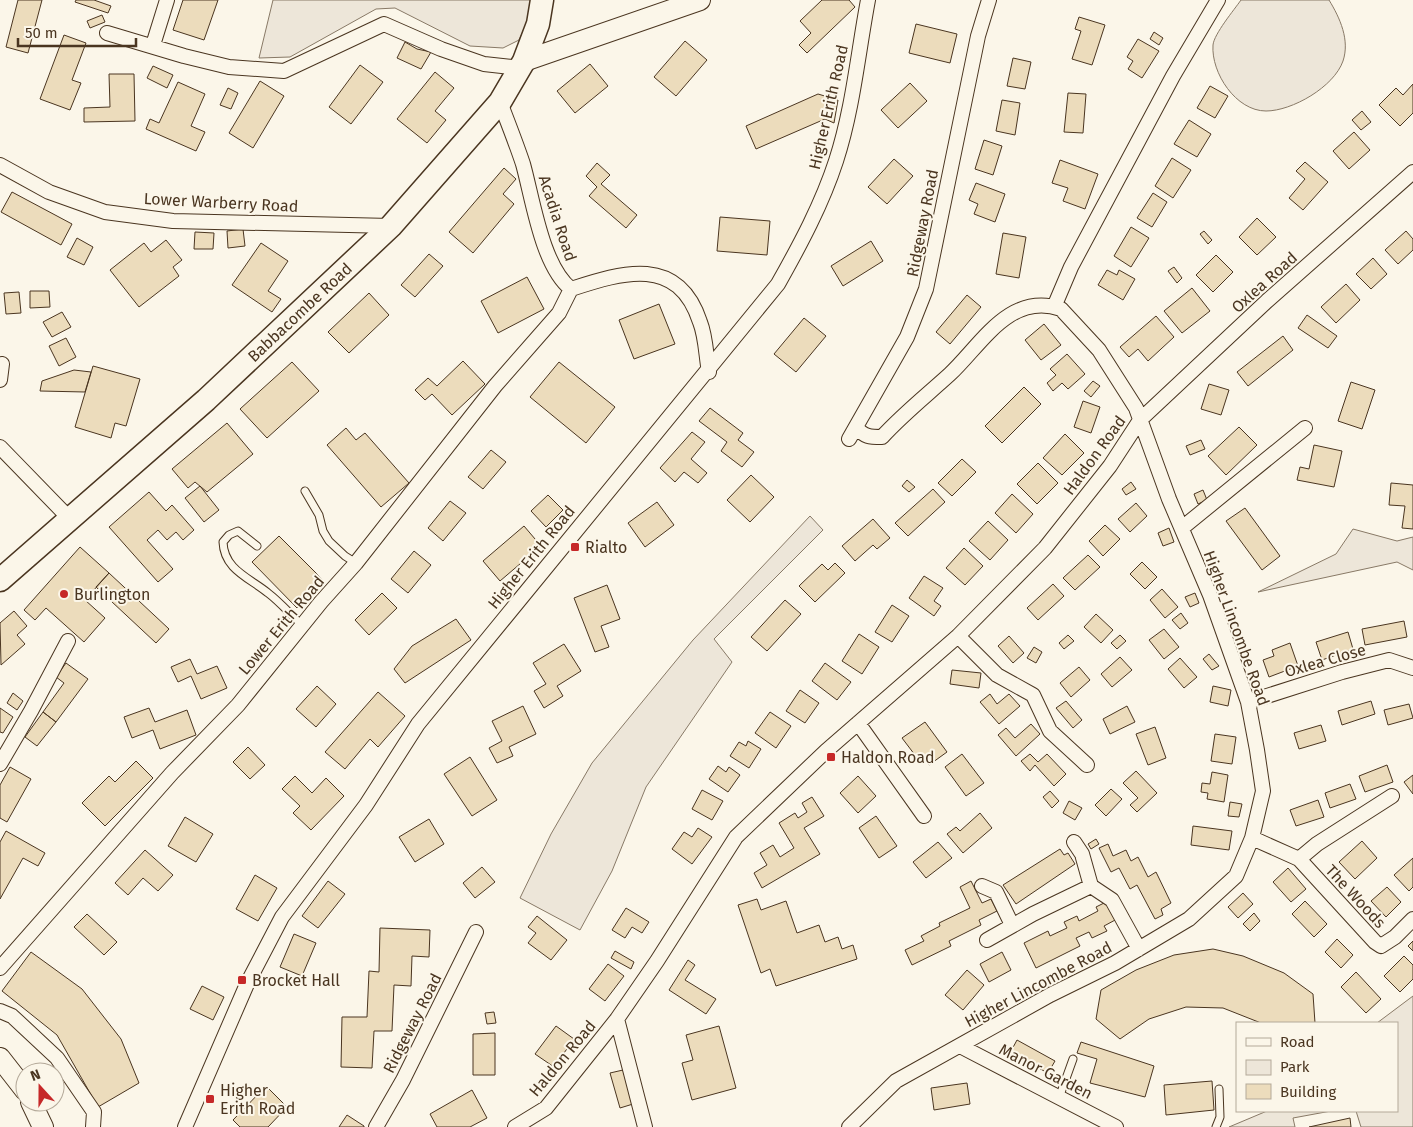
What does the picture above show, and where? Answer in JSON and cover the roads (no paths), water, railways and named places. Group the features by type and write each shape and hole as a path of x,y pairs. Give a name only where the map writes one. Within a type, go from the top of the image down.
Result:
{"main road":[{"name":"Babbacombe Road","path":"0,580 206,400 391,226 500,102 522,64 538,24 542,0"}],"street":[{"path":"153,46 167,0"},
{"path":"107,33 229,67 284,70 384,24 441,49 484,64 522,64 700,0"},
{"name":"Higher Erith Road","path":"184,1127 247,984 282,917 366,805 418,724 579,526 642,454 687,395 709,372 778,284 814,216 837,159 853,87 868,0"},
{"name":"Ridgeway Road","path":"989,0 978,36 926,290 907,337 853,433 868,437 882,437 904,413 951,373 985,334 1006,316 1032,305 1054,306"},
{"path":"1054,306 1071,267 1164,92 1208,12 1218,0"},
{"name":"Acadia Road","path":"500,102 522,162 543,239 558,275 571,289"},
{"name":"Lower Warberry Road","path":"0,164 49,192 105,212 173,221 391,226"},
{"name":"Oxlea Road","path":"1140,420 1267,301 1413,172"},
{"path":"571,289 623,274 650,273 667,279 683,290 701,323 709,372"},
{"name":"Lower Erith Road","path":"0,968 172,773 238,705 302,625 356,563 495,386 559,313 571,289"},
{"name":"Higher Lincombe Road","path":"849,1127 896,1081 1050,995 1138,949 1190,918 1236,876 1252,838 1263,791 1248,702 1210,595 1136,408 1099,350 1061,309 1054,306"},
{"path":"0,380 2,364"},
{"name":"Haldon Road","path":"515,1127 546,1108 617,1019 657,961 736,837 791,783 958,636 1045,548 1110,466 1140,420"},
{"path":"1182,528 1305,428"},
{"path":"0,447 69,518"},
{"path":"958,636 997,675 1033,695 1050,731 1087,765"},
{"path":"0,764 31,712 68,641"},
{"name":"Oxlea Close","path":"1248,702 1342,672 1388,660 1413,668"},
{"path":"858,723 924,816"},
{"name":"The Woods","path":"1299,859 1317,844 1392,796"},
{"name":"The Woods","path":"1252,838 1299,859 1341,906 1381,946 1413,919"},
{"path":"1074,842 1082,854 1091,886 1112,900 1138,949"},
{"path":"982,886 996,892 1012,925"},
{"path":"987,940 1012,925 1091,886"},
{"name":"Ridgeway Road","path":"376,1127 403,1080 476,932"},
{"path":"0,1011 12,1016 58,1058 94,1112 93,1127"},
{"path":"617,1019 645,1127"},
{"name":"Manor Garden","path":"960,1046 1116,1127"},
{"path":"0,1058 15,1077"},
{"path":"36,1112 43,1127"}],"lane":[{"path":"305,491 319,515 323,531 329,541 344,556 356,563"},
{"path":"257,546 243,533 238,532 229,534 223,542 228,557 240,575 267,592 302,625"},
{"path":"1059,1098 1073,1059"},
{"path":"1216,1127 1220,1116 1219,1089"}],"place":[{"name":"Rialto","path":"575,547"},
{"name":"Burlington","path":"64,594"},
{"name":"Haldon Road","path":"831,757"},
{"name":"Brocket Hall","path":"242,980"},
{"name":"Higher Erith Road","path":"210,1099"}]}
